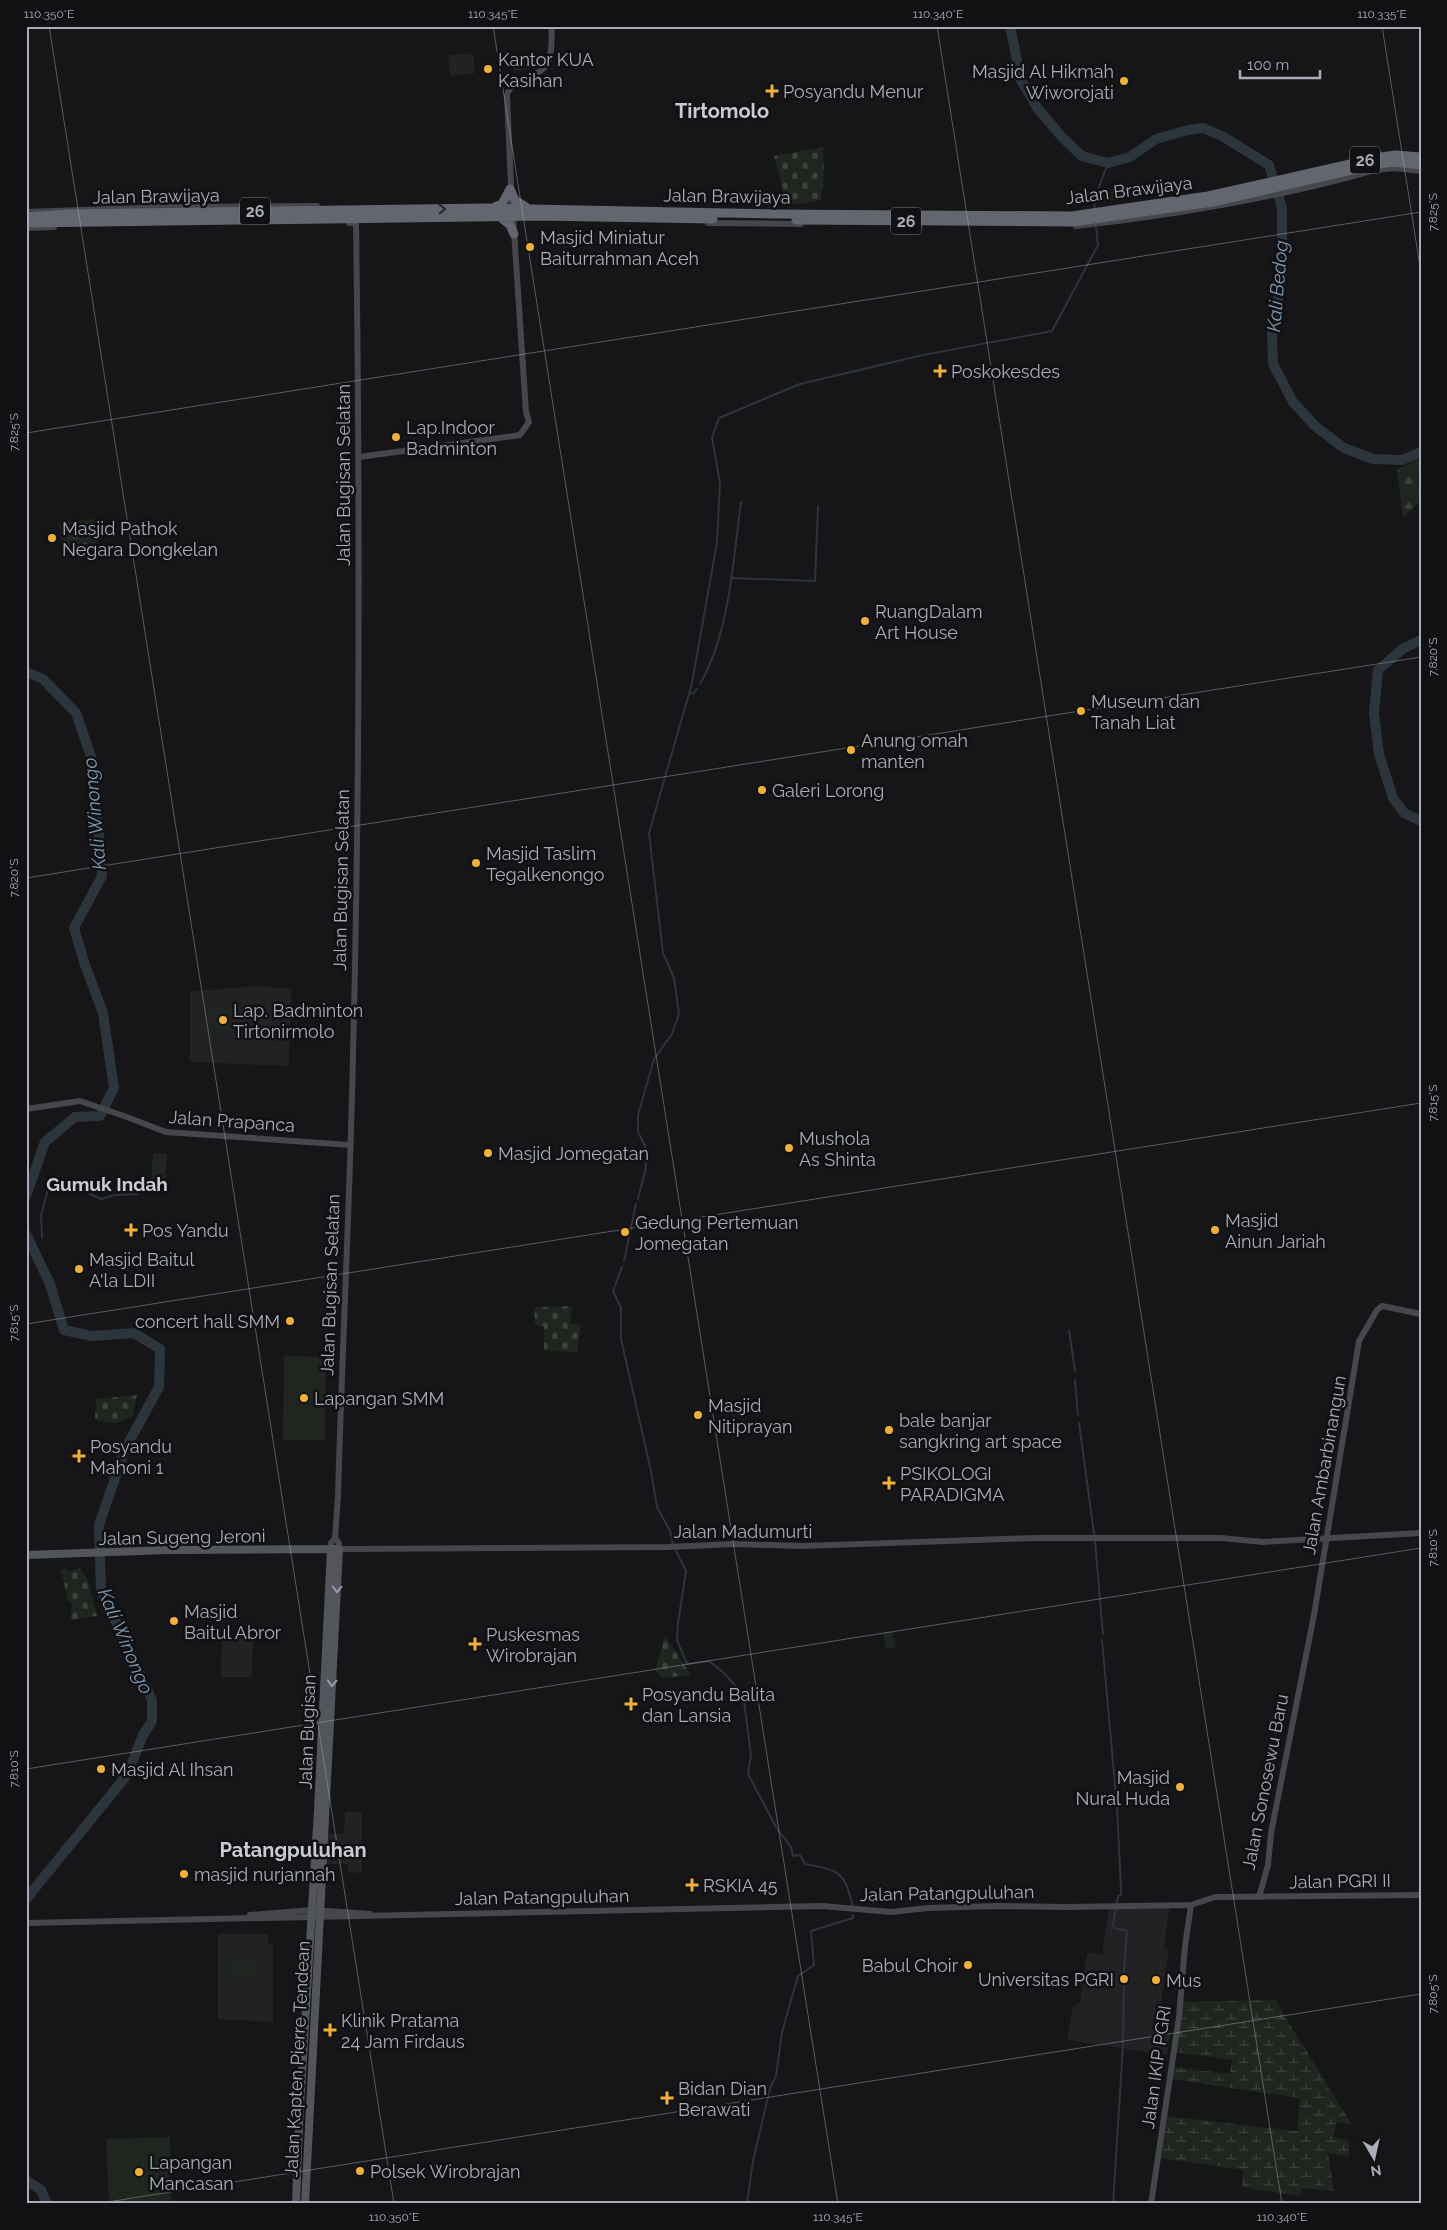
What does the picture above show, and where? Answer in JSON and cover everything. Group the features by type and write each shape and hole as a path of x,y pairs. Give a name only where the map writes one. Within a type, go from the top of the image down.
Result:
{"highway":[{"name":"Jalan Brawijaya","path":"1311,177 1381,157 1395,155 1421,157"},
{"name":"Jalan Brawijaya","path":"26,217 167,210 377,210 528,212 660,218 1073,222 1157,207 1205,204 1267,187 1378,164 1394,162 1421,164"},
{"path":"1117,213 1213,191 1267,187"},
{"path":"510,189 496,212 510,224 514,234"},
{"path":"510,189 519,204 528,212 516,226 514,234"},
{"name":"Jalan Brawijaya","path":"528,212 620,207 892,212 1095,210 1117,213"},
{"name":"Jalan Brawijaya","path":"26,223 433,217 496,212"},
{"path":"356,222 433,217"}],"main road":[{"name":"Jalan Sugeng Jeroni","path":"26,1555 335,1549"},
{"name":"Jalan Bugisan","path":"316,1914 335,1549"},
{"name":"Jalan Kapten Pierre Tendean","path":"296,2204 299,2123 316,1914"},
{"name":"Jalan Kapten Pierre Tendean","path":"305,2204 316,1914"}],"street":[{"path":"359,457 520,435 529,422 526,412 510,189 507,96 515,83 547,65 550,57 552,26"},
{"path":"1311,177 1391,152 1421,153"},
{"path":"1311,177 1394,168 1421,171"},
{"path":"1117,213 1189,212 1267,187"},
{"path":"26,212 167,210"},
{"path":"26,228 356,222"},
{"name":"Jalan Bugisan Selatan","path":"335,1549 331,1544 335,1538 350,1145 357,818 359,457 356,222"},
{"name":"Jalan Prapanca","path":"26,1109 74,1102 92,1105 170,1133 350,1145"},
{"name":"Jalan Ambarbinangun","path":"1301,1674 1314,1615 1325,1539 1344,1441 1361,1337 1377,1310 1382,1306 1421,1314"},
{"name":"Jalan Madumurti","path":"335,1549 669,1547 733,1544 803,1546 879,1542 1146,1537 1222,1538 1263,1542 1421,1534"},
{"name":"Jalan Sonosewu Baru","path":"1259,1897 1268,1865 1271,1832 1301,1674"},
{"name":"Jalan PGRI II","path":"1191,1905 1215,1897 1421,1894"},
{"name":"Jalan Patangpuluhan","path":"27,1923 244,1917 262,1919 362,1912 373,1915 822,1906 891,1912 928,1908 997,1906 1117,1907 1191,1905"},
{"name":"Jalan IKIP PGRI","path":"1151,2204 1179,2017 1185,1946 1191,1905"}],"shaded area":[{"path":"473,53 475,73 450,76 448,55"},
{"path":"259,986 291,989 289,1066 190,1062 190,991"},
{"path":"222,1636 253,1636 252,1677 221,1677"},
{"path":"345,1812 362,1812 362,1873 348,1872 348,1864 326,1864 327,1834 344,1834"},
{"name":"Universitas PGRI","path":"1170,1904 1164,1947 1169,1949 1157,2029 1171,2031 1167,2055 1067,2040 1073,2006 1080,2003 1087,1953 1102,1954 1109,1908"},
{"path":"218,1934 268,1934 268,1944 273,1945 273,2022 218,2019"}],"green space":[{"path":"527,58 530,68 519,71 513,69 514,65 509,66 506,63 513,59"},
{"path":"823,147 824,175 821,200 787,206 774,156"},
{"path":"1114,191 1117,200 1100,202 1106,192 1111,193"},
{"path":"1421,457 1421,500 1403,518 1397,470"},
{"path":"94,519 97,543 62,547 59,523"},
{"name":"Lap. Badminton Tirtonirmolo","path":"212,1008 234,1008 234,1031 212,1031"},
{"path":"153,1153 167,1154 165,1183 151,1182"},
{"path":"572,1306 570,1323 581,1325 577,1352 544,1351 544,1326 535,1325 534,1307"},
{"name":"Lapangan SMM","path":"284,1356 326,1357 325,1440 283,1440"},
{"path":"137,1395 133,1415 124,1421 115,1423 95,1419 96,1399"},
{"path":"80,1568 87,1578 97,1616 70,1620 72,1604 68,1601 61,1570 66,1569 68,1572"},
{"path":"893,1631 896,1647 886,1649 883,1632"},
{"path":"665,1636 691,1675 662,1678 655,1670"},
{"path":"253,1961 253,1975 231,1976 230,1962"},
{"path":"1275,2000 1352,2125 1337,2122 1333,2137 1349,2141 1349,2157 1328,2153 1334,2191 1302,2188 1300,2196 1242,2187 1243,2170 1161,2158 1165,2116 1297,2131 1300,2098 1171,2079 1173,2067 1230,2074 1232,2060 1174,2052 1183,2002"},
{"name":"Lapangan Mancasan","path":"170,2137 171,2204 109,2204 106,2139"}],"waterway":[{"name":"Kali Bedog","path":"1010,26 1021,80 1038,109 1062,137 1082,156 1108,163 1130,157 1156,139 1203,128 1222,136 1269,165 1282,208 1282,276 1272,334 1273,364 1293,402 1315,426 1344,448 1373,459 1402,460 1421,452"},
{"path":"1095,211 1094,200 1108,163"},
{"path":"638,1199 646,1167 645,1146 638,1132 638,1115 654,1059 672,1034 679,1014 674,978 663,953 649,833 692,683 717,542 720,483 712,438 719,418 800,384 923,355 1052,331 1098,245 1096,227"},
{"path":"700,684 710,664 724,619 741,502"},
{"path":"731,578 815,581 818,506"},
{"name":"Kali Bedog","path":"1421,640 1404,648 1378,670 1374,713 1379,754 1393,798 1404,813 1421,821"},
{"name":"Kali Winongo","path":"26,672 43,679 76,713 93,762 102,876 74,928 85,965 103,1013 114,1088 100,1116 75,1117 45,1142 26,1196"},
{"path":"689,694 694,693 697,689"},
{"path":"42,1212 48,1189 82,1191"},
{"path":"84,1191 101,1199 115,1195"},
{"path":"117,1195 137,1194"},
{"path":"624,1261 636,1204"},
{"path":"41,1214 42,1238"},
{"name":"Kali Winongo","path":"26,1234 50,1284 64,1330 92,1336 134,1333 160,1349 159,1387 125,1449 99,1525 101,1590 152,1700 152,1721 143,1735 127,1775 26,1899"},
{"path":"622,1267 613,1291 621,1308 621,1339 651,1471 657,1507 670,1531 673,1544"},
{"path":"1069,1330 1075,1371"},
{"path":"1075,1380 1078,1415"},
{"path":"1079,1423 1095,1541 1103,1634"},
{"path":"675,1549 686,1571 677,1640 687,1664 709,1661 724,1673 743,1694 751,1755 748,1774 776,1827 791,1847 793,1856 800,1855 805,1864 834,1871 839,1875 847,1886 853,1907"},
{"path":"1102,1640 1117,1807 1121,1889 1113,1924 1114,1928 1127,1931 1124,1970 1123,2046 1113,2204"},
{"path":"747,2204 753,2161 770,2088 776,2076 782,2032 798,1976 814,1965 811,1931 853,1918 853,1915"},
{"name":"Kali Winongo","path":"26,2180 41,2190 47,2204"}],"place":[{"name":"Kantor KUA Kasihan","path":"488,69"},
{"name":"Masjid Al Hikmah Wiworojati","path":"1124,81"},
{"name":"Posyandu Menur","path":"772,91"},
{"name":"Masjid Miniatur Baiturrahman Aceh","path":"530,247"},
{"name":"Poskokesdes","path":"940,371"},
{"name":"Lap.Indoor Badminton","path":"396,437"},
{"name":"Masjid Pathok Negara Dongkelan","path":"52,538"},
{"name":"RuangDalam Art House","path":"865,621"},
{"name":"Museum dan Tanah Liat","path":"1081,711"},
{"name":"Anung omah manten","path":"851,750"},
{"name":"Galeri Lorong","path":"762,790"},
{"name":"Masjid Taslim Tegalkenongo","path":"476,863"},
{"name":"Lap. Badminton Tirtonirmolo","path":"223,1020"},
{"name":"Mushola As Shinta","path":"789,1148"},
{"name":"Masjid Jomegatan","path":"488,1153"},
{"name":"Pos Yandu","path":"131,1230"},
{"name":"Masjid Ainun Jariah","path":"1215,1230"},
{"name":"Gedung Pertemuan Jomegatan","path":"625,1232"},
{"name":"Masjid Baitul A'la LDII","path":"79,1269"},
{"name":"concert hall SMM","path":"290,1321"},
{"name":"Lapangan SMM","path":"304,1398"},
{"name":"Masjid Nitiprayan","path":"698,1415"},
{"name":"bale banjar sangkring art space","path":"889,1430"},
{"name":"Posyandu Mahoni 1","path":"79,1456"},
{"name":"PSIKOLOGI PARADIGMA","path":"889,1483"},
{"name":"Masjid Baitul Abror","path":"174,1621"},
{"name":"Puskesmas Wirobrajan","path":"475,1644"},
{"name":"Posyandu Balita dan Lansia","path":"631,1704"},
{"name":"Masjid Al Ihsan","path":"101,1769"},
{"name":"Masjid Nural Huda","path":"1180,1787"},
{"name":"masjid nurjannah","path":"184,1874"},
{"name":"RSKIA 45","path":"692,1885"},
{"name":"Babul Choir","path":"968,1965"},
{"name":"Universitas PGRI","path":"1124,1979"},
{"name":"Mus","path":"1156,1980"},
{"name":"Klinik Pratama 24 Jam Firdaus","path":"330,2030"},
{"name":"Bidan Dian Berawati","path":"667,2098"},
{"name":"Polsek Wirobrajan","path":"360,2171"},
{"name":"Lapangan Mancasan","path":"139,2172"}],"district":[{"name":"Tirtomolo","path":"722,111"},
{"name":"Gumuk Indah","path":"107,1184"},
{"name":"Patangpuluhan","path":"293,1850"}]}
